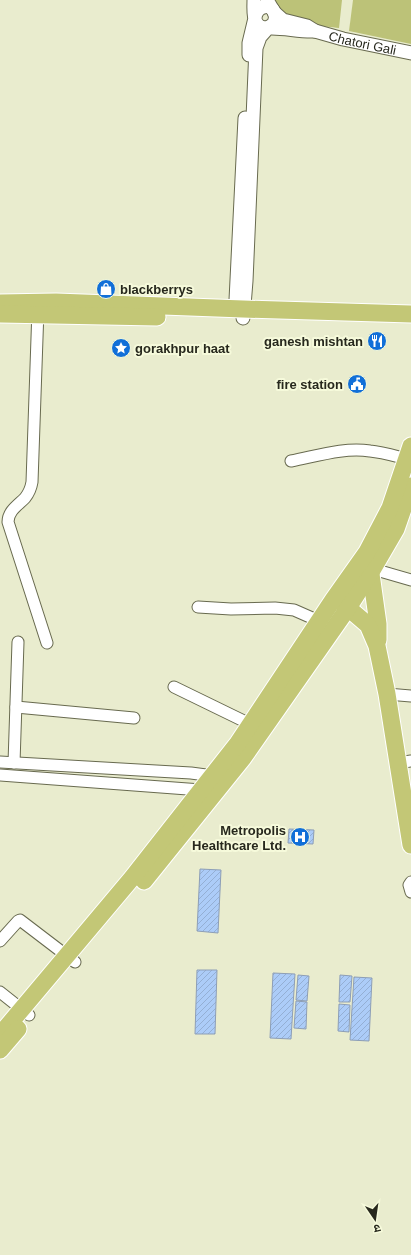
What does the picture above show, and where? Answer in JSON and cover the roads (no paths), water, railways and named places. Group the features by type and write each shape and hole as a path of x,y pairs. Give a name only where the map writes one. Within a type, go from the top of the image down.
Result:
{"main road":[{"path":"0,303 38,309 239,313 411,314"},
{"path":"0,314 38,309"},
{"path":"239,313 411,322"},
{"path":"0,1050 26,1012 71,959 135,893 213,786 250,724 367,552 390,508 409,452"},
{"path":"213,786 243,758 348,608 372,571 407,509 411,486"},
{"path":"367,552 372,571 378,624 377,646"},
{"path":"335,597 368,625 377,646 404,762 411,844"},
{"path":"0,1035 26,1012"}],"street":[{"path":"254,0 255,18 257,24 260,26 315,32"},
{"path":"239,313 247,258 256,48 260,37 275,22 276,15 267,0"},
{"path":"239,313 249,43 256,11 262,7 269,7 283,20 307,26 315,32"},
{"name":"Chatori Gali","path":"315,32 411,53"},
{"path":"38,309 32,482 26,497 8,516 8,522 47,643"},
{"path":"291,461 338,451 358,450 409,452"},
{"path":"372,571 411,580"},
{"path":"198,607 231,609 275,608 294,610 319,621"},
{"path":"14,763 18,642"},
{"path":"174,687 250,724"},
{"path":"387,694 411,696"},
{"path":"16,707 134,718"},
{"path":"0,762 191,773 213,786"},
{"path":"0,775 213,786"},
{"path":"411,882 409,885 411,892"},
{"path":"0,941 20,920 71,959"},
{"path":"0,992 26,1012"}],"place":[{"name":"blackberrys","path":"106,289"},
{"name":"ganesh mishtan","path":"377,341"},
{"name":"gorakhpur haat","path":"121,348"},
{"name":"fire station","path":"357,384"},
{"name":"Metropolis Healthcare Ltd.","path":"300,837"}]}
